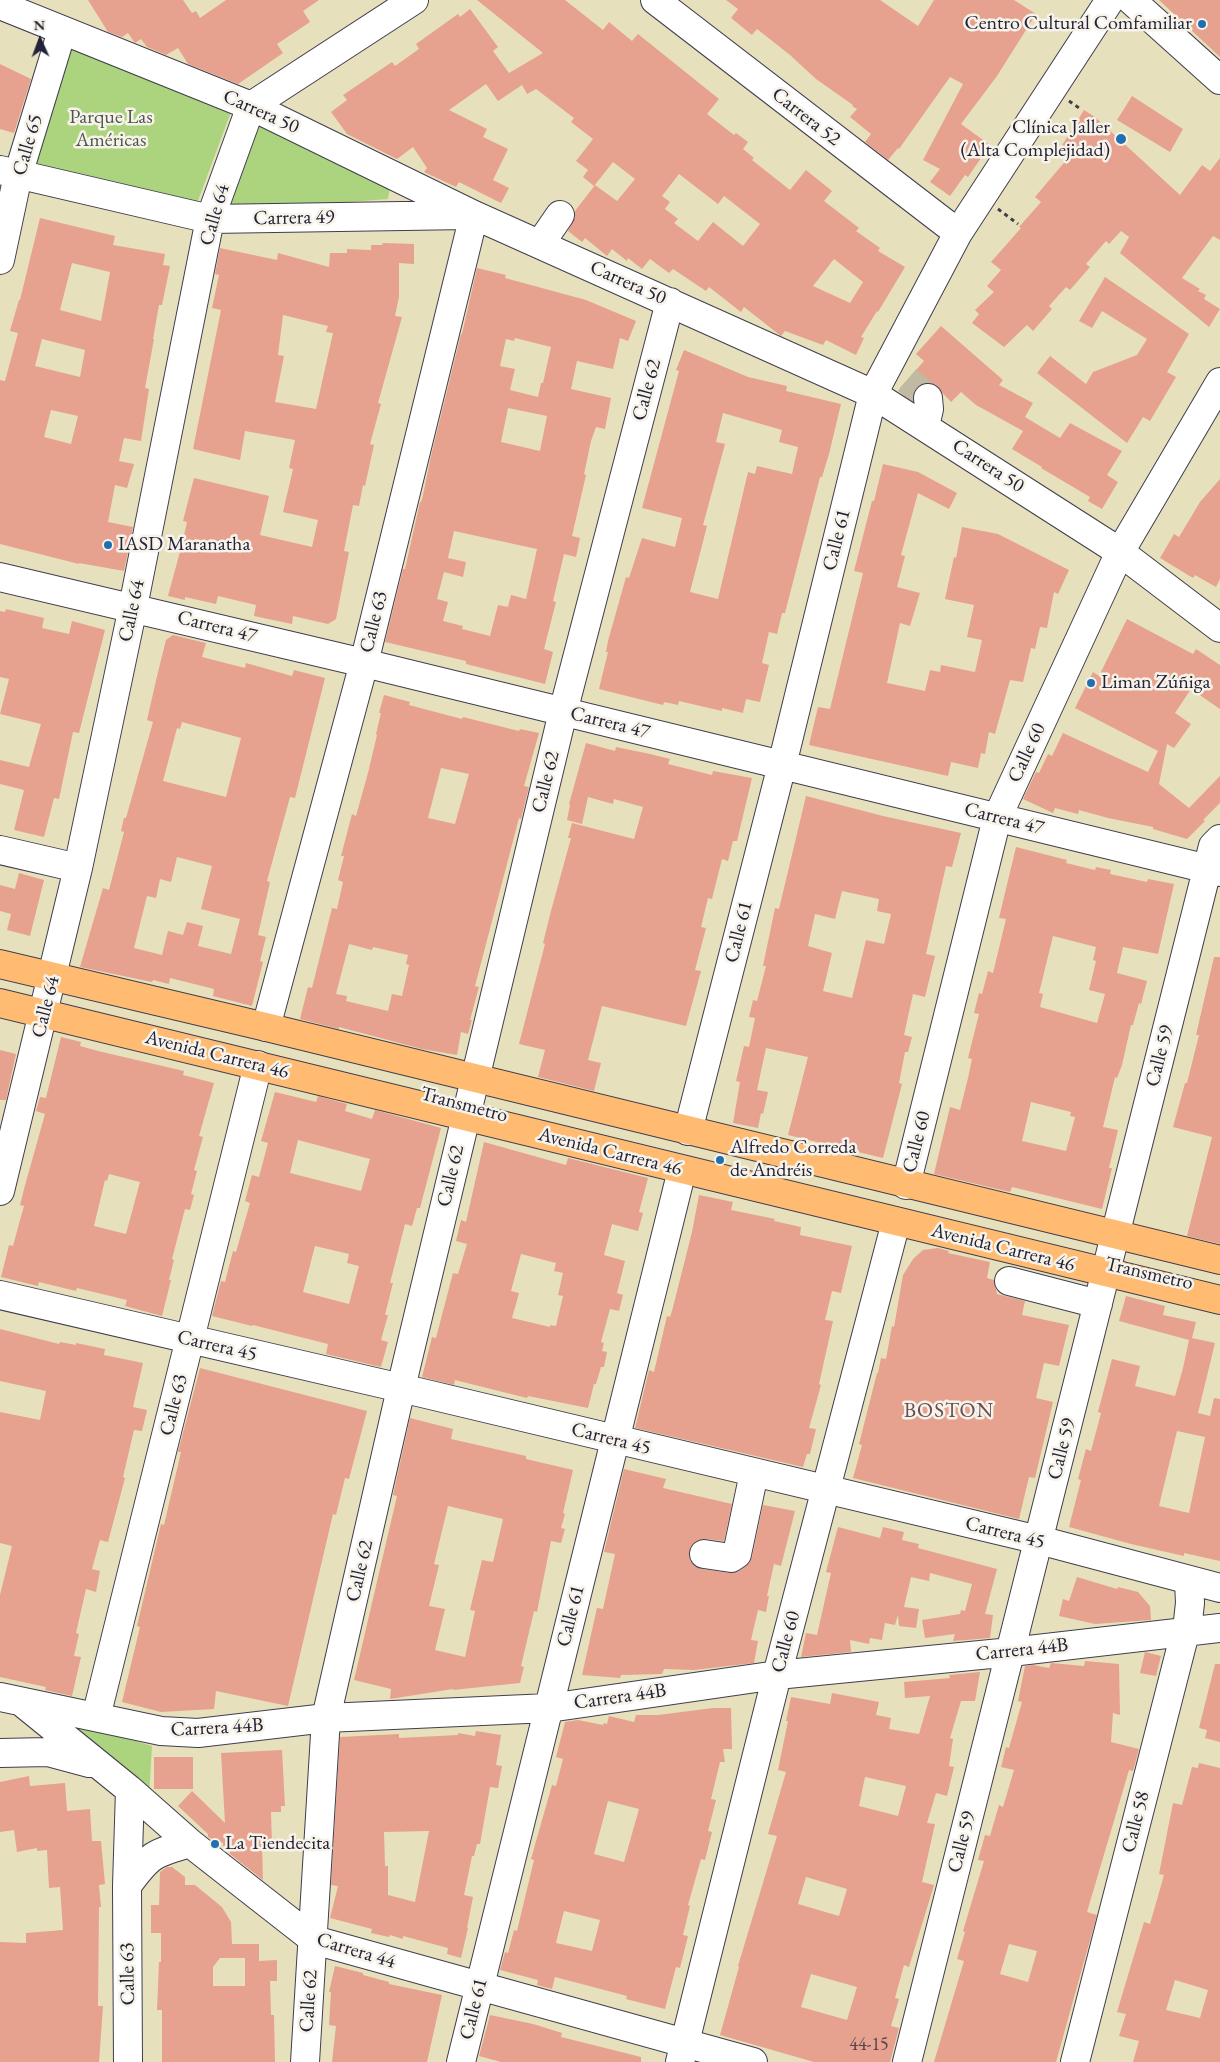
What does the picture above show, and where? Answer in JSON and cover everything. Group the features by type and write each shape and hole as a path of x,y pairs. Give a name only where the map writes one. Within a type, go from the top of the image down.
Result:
{"main road":[{"name":"Avenida Carrera 46","path":"0,964 48,995 258,1065 688,1131 906,1185 1111,1254 1220,1300"},
{"name":"Avenida Carrera 46","path":"0,1003 48,995 266,1027 682,1170 896,1222 1111,1254 1220,1260"}],"street":[{"path":"251,106 414,0"},
{"name":"Carrera 52","path":"655,0 958,233"},
{"name":"Calle 61","path":"688,1131 782,765 873,394 898,372 958,233 1110,0"},
{"path":"1131,0 1220,80"},
{"name":"Carrera 50","path":"0,5 251,106 474,215 873,394 1120,552 1220,628"},
{"name":"Calle 65","path":"0,260 9,172 62,31"},
{"name":"Calle 64","path":"0,1191 78,868 133,607 210,219 251,106"},
{"name":"Carrera 49","path":"9,172 210,219 474,215"},
{"name":"Calle 63","path":"266,1027 364,663 474,215"},
{"path":"540,244 560,215"},
{"name":"Calle 62","path":"305,2062 314,1940 326,1718 401,1388 563,712 670,302"},
{"name":"Calle 60","path":"906,1185 997,818 1120,552 1220,382"},
{"path":"925,426 929,409 928,398"},
{"name":"Carrera 47","path":"0,576 1214,871"},
{"name":"Calle 59","path":"907,2062 1098,1304 1214,871 1213,846 1220,839"},
{"path":"0,850 78,868"},
{"name":"Transmetro","path":"0,975 48,995"},
{"name":"Transmetro","path":"0,990 48,995 1111,1254 1220,1290"},
{"name":"Calle 63","path":"96,1717 258,1065"},
{"name":"Calle 61","path":"461,2062 682,1170"},
{"name":"Calle 60","path":"682,2052 777,1675 896,1222"},
{"name":"Transmetro","path":"1111,1254 1220,1270"},
{"path":"1009,1281 1098,1304"},
{"name":"Carrera 45","path":"0,1295 401,1388 1038,1540 1220,1588"},
{"path":"704,1554 731,1558 737,1554 754,1473"},
{"name":"Calle 58","path":"1075,2062 1185,1633 1190,1603 1189,1581"},
{"name":"Carrera 44B","path":"11,1699 161,1731 198,1733 326,1718 549,1708 777,1675 1010,1652 1220,1628"},
{"name":"Carrera 44","path":"11,1699 101,1766 190,1843 314,1940 480,1987 682,2052 753,2062"},
{"path":"0,1753 48,1752 101,1766"},
{"name":"Calle 63","path":"128,2062 127,1886 130,1790"},
{"path":"127,1886 143,1864 161,1851 190,1843"}],"green space":[{"name":"Parque Las Américas","path":"68,47 232,109 195,209 31,178"},
{"path":"254,117 391,182 388,199 221,212"},
{"path":"61,1718 152,1746 149,1795"}],"building":[{"path":"88,0 183,0 192,13 196,11 200,18 226,0 319,0 303,11 310,22 277,44 283,53 238,84 188,64 178,48 166,55 147,47 141,39 135,43 128,33 122,37 108,32"},
{"path":"477,0 565,0 603,30 609,22 632,41 638,34 719,99 707,114 734,135 736,133 748,142 743,149 754,158 752,160 790,190 806,170 832,191 824,201 859,228 856,231 880,248 878,251 905,267 861,337 864,338 856,355 826,340 823,345 785,331 781,336 744,307 741,312 709,287 706,291 673,269 669,273 650,259 642,269 628,258 627,261 612,249 607,256 585,238 582,242 568,231 575,217 575,211 595,185 617,201 635,179 613,162 594,186 583,177 588,170 576,161 593,139 571,122 574,118 536,89 527,94 522,85 498,101 486,84 449,110 487,129 483,137 508,149 493,180 509,188 501,203 459,182 456,187 424,172 427,168 413,147 397,159 347,134 331,112 347,100 343,95 392,62 395,66 419,49 416,44 458,14 460,17 470,9 498,47 493,51 509,73 543,53","holes":["679,174 718,204 724,196 760,224 743,246 713,222 698,241 674,223 678,219 665,209 670,202 662,196","834,259 863,282 850,303 813,286"]},
{"path":"726,0 880,0 918,26 934,0 1014,0 1036,14 997,76 961,124 990,145 968,177 965,175 950,196 930,182 940,169 923,160 963,84 950,77 899,149 888,160 865,142 871,134 850,117 857,109 853,105 816,79 757,29 752,35 731,18 738,9"},
{"name":"Centro Cultural Comfamiliar","path":"1159,0 1220,0 1220,57"},
{"path":"0,64 31,79 14,133 0,129"},
{"path":"1132,96 1183,129 1170,152 1117,120"},
{"path":"1084,110 1095,117 1180,195 1202,165 1210,171 1220,158 1220,240 1213,236 1182,278 1200,289 1198,291 1206,295 1204,299 1220,309 1209,327 1120,253 1129,237 1121,231 1109,244 1106,241 1086,264 1090,267 1070,290 1066,287 1049,306 1052,309 1033,331 1027,325 1004,347 972,323 979,314 975,310 994,292 987,286 1001,270 991,262 1041,202 1035,197 1068,158 1058,152"},
{"path":"40,218 115,236 113,245 165,254 163,265 170,266 162,305 159,305 153,339 145,388 149,389 141,441 124,438 119,461 134,464 127,488 115,485 108,522 133,527 124,571 79,564 0,544 0,380 5,381 18,333 10,331 20,300","holes":["72,263 110,272 101,321 60,310","42,339 85,350 80,377 35,366","51,410 78,416 71,444 44,437"]},
{"path":"383,243 414,244 414,264 399,263 399,297 395,316 402,317 378,403 381,404 370,444 374,445 365,486 363,485 359,506 353,505 344,551 349,552 336,619 328,624 293,616 292,624 254,616 256,605 218,596 216,604 185,597 185,600 168,596 187,522 183,521 194,478 269,496 260,535 312,547 318,520 283,512 293,469 289,468 295,440 245,431 240,460 193,449 221,310 212,308 219,275 215,274 220,248 277,260 278,253 329,267 330,253 347,253 347,249 371,250 371,245 382,245","holes":["283,315 328,326 326,332 333,333 316,409 275,402 284,356 278,355"]},
{"path":"477,268 506,275 505,278 586,300 636,321 628,341 620,338 613,369 577,361 571,389 611,398 605,429 596,427 591,441 584,474 586,475 572,536 580,538 576,557 564,554 553,601 556,602 544,649 553,652 545,684 466,664 466,661 385,642 403,569 405,569","holes":["515,338 551,347 538,397 510,390 515,369 500,366 506,339 514,341","508,408 547,416 540,451 501,442","454,531 537,549 526,599 511,595 508,607 498,605 490,636 462,629 463,626 443,621 448,602 437,599 444,572 463,577 466,562 448,558"]},
{"path":"1105,277 1189,334 1167,372 1176,377 1150,421 1143,417 1127,443 1037,373 1050,356 1086,384 1093,372 1137,355 1147,339 1102,311 1092,328 1079,321"},
{"path":"941,326 1003,380 999,385 1033,403 1025,417 1060,438 1070,423 1122,451 1107,475 1118,482 1102,509 1088,501 1090,497 1012,449 1023,431 976,405 961,392 951,402 934,384 926,383 919,386 914,392 912,399 900,388 924,361 916,354"},
{"path":"684,350 748,377 787,386 786,391 841,404 785,613 782,613 777,634 769,632 762,663 769,665 760,702 746,699 743,713 722,708 722,711 679,701 678,705 664,702 663,705 599,689 608,652 606,652 608,641 626,577 629,578 642,538 675,547 682,518 642,508 679,371 676,370","holes":["723,413 782,430 779,442 798,447 792,474 757,466 755,474 748,472 718,599 690,592 707,526 703,525 725,444 716,442"]},
{"path":"883,464 918,472 957,493 949,509 918,493 901,555 905,556 897,587 920,593 910,626 900,623 887,683 925,691 930,670 940,672 941,665 975,672 982,640 967,637 974,605 945,599 962,527 998,534 1069,570 1058,594 1054,592 1047,628 1040,627 1035,649 1031,648 1023,682 1010,680 995,734 989,732 985,754 981,753 978,768 951,762 948,776 809,745 818,707 830,709 863,573 854,571"},
{"path":"1220,479 1220,579 1216,587 1195,575 1193,578 1160,558 1174,534 1179,537 1200,502"},
{"path":"6,609 44,618 42,628 69,634 72,621 105,630 79,733 73,732 59,799 54,798 44,837 14,830 24,790 0,784 0,760 29,767 41,724 0,714 9,679 0,677 0,611 5,612"},
{"path":"1127,619 1193,654 1196,649 1220,665 1220,709 1191,689 1175,713 1191,724 1174,748 1167,744 1159,784 1189,808 1220,776 1220,803 1187,839 1153,829 1153,827 1079,810 1078,814 1055,808 1053,813 1023,799 1036,772 1039,773 1048,754 1052,756 1063,733 1148,772 1158,751 1075,708 1093,672 1099,676"},
{"path":"173,635 206,643 202,657 245,668 246,663 292,676 294,670 325,678 295,798 290,797 267,881 270,882 258,935 266,937 260,961 263,962 252,1006 213,996 214,989 170,978 169,984 153,980 152,982 80,967 103,888 109,890 124,832 121,831 124,818 126,818 153,722 147,720 166,640","holes":["182,722 241,738 226,797 163,781 177,728 180,729","177,857 212,866 201,909 240,919 231,954 198,946 203,926 187,922 183,935 168,931 162,955 134,948 147,896 156,898 160,879 171,882"]},
{"path":"384,695 410,702 409,705 462,719 463,717 519,731 520,729 539,733 524,786 529,787 521,819 519,818 475,986 479,987 470,1020 472,1020 468,1034 461,1032 457,1055 422,1049 339,1027 339,1029 300,1019 308,987 312,988 332,908 337,909 343,882 338,880 344,856 341,856 352,814 356,816 368,773 381,713 379,713","holes":["441,768 469,774 455,824 428,818","349,944 372,950 373,947 408,955 406,964 409,965 402,996 392,994 388,1011 346,1001 347,996 336,994"]},
{"path":"586,743 615,751 616,747 670,759 668,764 712,775 713,771 752,778 737,841 733,841 728,861 722,859 712,899 708,898 701,927 706,928 695,970 701,971 686,1026 602,1006 588,1060 601,1063 594,1091 538,1077 545,1050 519,1044 545,944 543,943 551,911 571,838 568,838 572,823 634,839 643,807 614,799 613,804 588,797 582,824 567,820 569,804"},
{"path":"806,796 883,816 961,833 952,867 946,866 926,954 935,956 925,997 913,994 904,1035 912,1037 908,1052 905,1052 899,1083 902,1084 883,1158 788,1135 808,1057 766,1048 757,1090 768,1092 758,1128 733,1123 740,1082 736,1081 744,1046 749,1047 755,1018 749,1017 753,1000 757,1001 766,966 763,966 775,908 779,909","holes":["842,891 879,899 877,911 891,914 884,944 866,940 852,998 823,991 832,953 808,946 815,914 835,919"]},
{"path":"1016,847 1067,860 1066,863 1095,870 1096,867 1111,870 1110,874 1147,882 1148,879 1174,884 1158,954 1123,947 1117,973 1147,981 1141,1004 1139,1003 1133,1025 1131,1025 1122,1065 1117,1078 1115,1077 1103,1127 1118,1130 1109,1168 1112,1168 1102,1209 1012,1187 1010,1192 934,1174 950,1107 960,1110 972,1059 968,1058 979,1014 974,1013 979,993 982,994 988,971 993,973 1006,919 999,918","holes":["1053,936 1096,947 1093,960 1096,961 1089,990 1105,994 1097,1023 1040,1007 1043,994 1039,993","1031,1102 1071,1112 1070,1116 1075,1117 1066,1151 1022,1141"]},
{"path":"19,873 44,880 30,936 7,930 11,914 0,911 0,885 15,889"},
{"path":"1214,957 1220,957 1220,1244 1187,1236 1212,1137 1173,1127 1185,1083 1187,1083 1199,1035 1196,1035"},
{"path":"61,1037 81,1042 80,1046 184,1071 183,1075 214,1083 199,1136 203,1137 194,1170 197,1171 191,1194 194,1195 190,1210 185,1209 172,1259 174,1260 169,1280 171,1280 162,1316 125,1306 127,1300 77,1288 76,1291 39,1282 38,1286 1,1277 9,1245 13,1246 24,1206 20,1205 45,1114 36,1111 40,1097 46,1098","holes":["109,1174 140,1182 126,1234 94,1226 105,1180 107,1181"]},
{"path":"0,1050 16,1054 6,1100 0,1100"},
{"path":"275,1092 316,1102 318,1096 347,1104 345,1111 372,1119 375,1110 441,1128 420,1208 417,1208 412,1226 405,1224 390,1283 393,1283 385,1315 388,1315 381,1340 388,1342 381,1367 326,1354 328,1344 212,1316 221,1281 225,1282 233,1251 236,1252 250,1203 245,1201 252,1175 259,1177 268,1143 261,1141","holes":["298,1140 370,1159 361,1191 290,1173","315,1246 349,1254 347,1263 359,1266 349,1304 303,1292"]},
{"path":"484,1142 566,1165 568,1158 648,1178 639,1212 643,1213 638,1231 612,1224 604,1255 625,1261 617,1293 623,1295 619,1311 610,1309 601,1342 604,1343 602,1351 607,1352 604,1367 601,1367 596,1384 594,1384 588,1408 528,1396 527,1398 455,1380 454,1385 422,1377 432,1337 436,1338 453,1273 458,1274 467,1244 456,1241 461,1220 466,1222","holes":["521,1254 556,1263 554,1271 563,1273 558,1295 563,1296 556,1326 550,1325 550,1327 512,1318 519,1293 511,1291"]},
{"path":"699,1195 733,1202 731,1210 775,1219 774,1221 801,1227 800,1235 852,1246 841,1293 832,1291 825,1320 833,1321 819,1384 821,1385 809,1428 816,1429 810,1454 807,1454 803,1467 635,1428 649,1370 654,1372 667,1316 670,1317 672,1311 692,1232"},
{"path":"938,1248 949,1251 948,1253 990,1262 987,1278 994,1280 997,1294 1025,1301 1022,1315 1069,1325 1059,1366 1044,1363 1036,1398 1053,1402 1035,1478 1029,1477 1019,1519 853,1478 862,1445 859,1444 881,1358 886,1359 892,1326 894,1327 903,1275 913,1259 923,1250"},
{"path":"1126,1296 1165,1306 1163,1315 1196,1322 1192,1338 1215,1343 1198,1413 1210,1416 1214,1398 1220,1399 1220,1561 1184,1553 1184,1556 1069,1527 1081,1480 1078,1479 1086,1449 1091,1451 1101,1413 1098,1412 1112,1359 1140,1366 1135,1386 1175,1396 1183,1368 1189,1340 1119,1321","holes":["1177,1431 1205,1437 1189,1513 1159,1506"]},
{"path":"0,1329 59,1344 60,1342 76,1345 76,1343 105,1349 104,1355 143,1363 133,1407 147,1410 142,1431 134,1430 123,1477 125,1478 108,1542 100,1540 92,1569 100,1571 96,1592 86,1589 76,1633 79,1634 74,1656 81,1657 72,1696 45,1690 46,1687 0,1677 0,1595 12,1546 0,1543 0,1412 40,1420 46,1391 0,1381"},
{"path":"200,1368 367,1411 349,1479 345,1478 336,1515 333,1514 288,1706 216,1691 214,1709 161,1712 122,1702 140,1627 137,1626 161,1524 164,1525 181,1452 178,1452"},
{"path":"410,1418 453,1429 451,1439 526,1456 526,1459 573,1470 563,1513 565,1514 561,1528 565,1529 561,1543 551,1541 537,1612 534,1611 521,1666 524,1667 520,1683 453,1689 390,1699 391,1689 354,1680 397,1496 393,1495","holes":["448,1506 503,1519 493,1562 482,1560 470,1610 475,1611 465,1657 435,1650 445,1609 429,1606 439,1565 434,1564"]},
{"path":"624,1469 666,1479 663,1488 732,1504 724,1541 698,1540 692,1545 689,1552 690,1560 695,1566 702,1569 729,1573 739,1571 746,1566 752,1557 763,1505 795,1511 781,1566 774,1564 767,1596 769,1596 766,1612 758,1610 751,1640 758,1641 754,1663 694,1670 664,1669 662,1674 621,1675 620,1678 582,1675 597,1608 603,1609 615,1554 604,1552"},
{"path":"838,1527 880,1538 883,1527 904,1532 902,1540 919,1544 918,1548 997,1569 985,1614 993,1615 990,1638 953,1641 955,1634 925,1638 922,1620 960,1614 961,1610 965,1611 972,1584 930,1573 929,1581 911,1577 904,1607 919,1609 916,1628 899,1626 898,1615 895,1625 885,1623 882,1640 870,1638 869,1644 850,1640 851,1652 801,1657 806,1633 817,1635 831,1573 826,1572"},
{"path":"1077,1577 1117,1589 1118,1587 1138,1592 1150,1606 1151,1620 1095,1624 1059,1616 1063,1599 1069,1601"},
{"path":"1145,1652 1161,1656 1156,1676 1140,1673"},
{"path":"1085,1661 1119,1664 1120,1715 1113,1713 1111,1742 1139,1749 1133,1771 1129,1770 1087,1912 1097,1915 1056,2062 934,2062 964,1961 957,1959 965,1932 963,1931 984,1861 978,1860 985,1835 990,1836 999,1805 1003,1807 1014,1770 1001,1767 1006,1747 1009,1748 1022,1702 1018,1701 1025,1666 1033,1665 1049,1668 1051,1663 1084,1666","holes":["1009,1944 1037,1951 1028,1982 1000,1974"]},
{"path":"1215,1664 1220,1664 1220,1742 1205,1738 1207,1730 1199,1728"},
{"path":"980,1672 975,1701 961,1701 950,1738 953,1739 949,1766 954,1767 947,1796 936,1793 927,1823 935,1824 922,1882 934,1885 909,1967 904,1965 895,1998 899,1999 891,2026 899,2028 890,2062 814,2062 720,2035 738,1966 777,1836 768,1834 786,1772 778,1770 791,1697 830,1704 832,1693 879,1702 876,1715 891,1718 889,1729 919,1734 930,1696 905,1698 904,1682 950,1678 949,1675","holes":["865,1777 906,1786 898,1816 859,1806","806,1877 847,1889 839,1916 798,1904","811,1974 857,1987 847,2020 801,2007"]},
{"path":"713,1708 731,1708 732,1749 723,1749 725,1762 720,1762 711,1799 716,1800 708,1831 712,1832 705,1860 701,1859 688,1905 690,1906 683,1935 688,1936 680,1968 676,1967 665,2009 626,1999 627,1996 555,1977 552,1989 537,1985 538,1980 500,1970 505,1952 508,1953 514,1930 517,1931 534,1860 531,1859 552,1785 556,1786 563,1759 556,1757 565,1722 578,1720 603,1725 604,1723 607,1724 609,1716 634,1722 636,1715 658,1715","holes":["608,1801 639,1809 624,1862 594,1854","564,1911 600,1920 592,1951 556,1943"]},
{"path":"476,1731 501,1735 496,1765 502,1766 498,1788 490,1787 480,1844 477,1844 474,1856 472,1856 464,1895 473,1897 461,1958 447,1954 448,1948 403,1936 403,1939 390,1935 389,1937 371,1933 372,1929 330,1918 338,1886 331,1885 340,1737 399,1734 399,1738 458,1735 458,1733 475,1736","holes":["429,1831 415,1902 388,1895 388,1866 385,1866 384,1832"]},
{"path":"282,1750 285,1806 281,1806 281,1812 271,1812 272,1845 262,1845 263,1880 230,1854 230,1846 223,1846 223,1843 208,1837 208,1834 178,1806 192,1791 225,1823 221,1753"},
{"path":"154,1757 193,1757 193,1789 154,1789"},
{"path":"1199,1763 1220,1768 1220,2062 1133,2062 1139,2041 1119,2036 1126,2014 1117,2012 1144,1922 1150,1924 1164,1875 1159,1874 1173,1803 1182,1805 1192,1767 1198,1768","holes":["1175,1980 1208,1990 1200,2018 1166,2010"]},
{"path":"29,1776 30,1786 65,1783 67,1811 90,1809 92,1841 101,1841 105,1884 99,1885 101,1907 99,1907 98,2006 103,2006 99,2062 0,2062 0,1942 26,1943 26,1933 63,1930 60,1887 49,1888 47,1850 37,1851 37,1848 17,1852 14,1830 0,1832 0,1782"},
{"path":"167,1867 172,1867 185,1877 185,1885 195,1885 222,1907 231,1922 232,1944 259,1944 259,1961 277,1960 277,1981 270,1981 271,2015 274,2015 275,2062 162,2062 162,2010 157,2010 159,1962 161,1962 161,1933 151,1933 151,1905 159,1905 160,1872","holes":["220,1958 245,1958 245,1986 213,1986 213,1967"]},
{"path":"335,1966 363,1973 363,1975 389,1982 389,1984 442,1995 427,2062 332,2062 336,2026 329,2025 331,1992 329,1992"},
{"path":"490,2015 533,2024 562,2033 561,2037 641,2057 641,2062 501,2062 479,2056"}],"tunnel":[{"path":"907,380 928,398"}],"place":[{"name":"Centro Cultural Comfamiliar","path":"1202,24"},
{"name":"Clínica Jaller (Alta Complejidad)","path":"1121,139"},
{"name":"IASD Maranatha","path":"108,545"},
{"name":"Liman Zúñiga","path":"1091,683"},
{"name":"Alfredo Correda de Andréis","path":"720,1160"},
{"name":"La Tiendecita","path":"215,1844"}],"district":[{"name":"BOSTON","path":"949,1411"}]}
